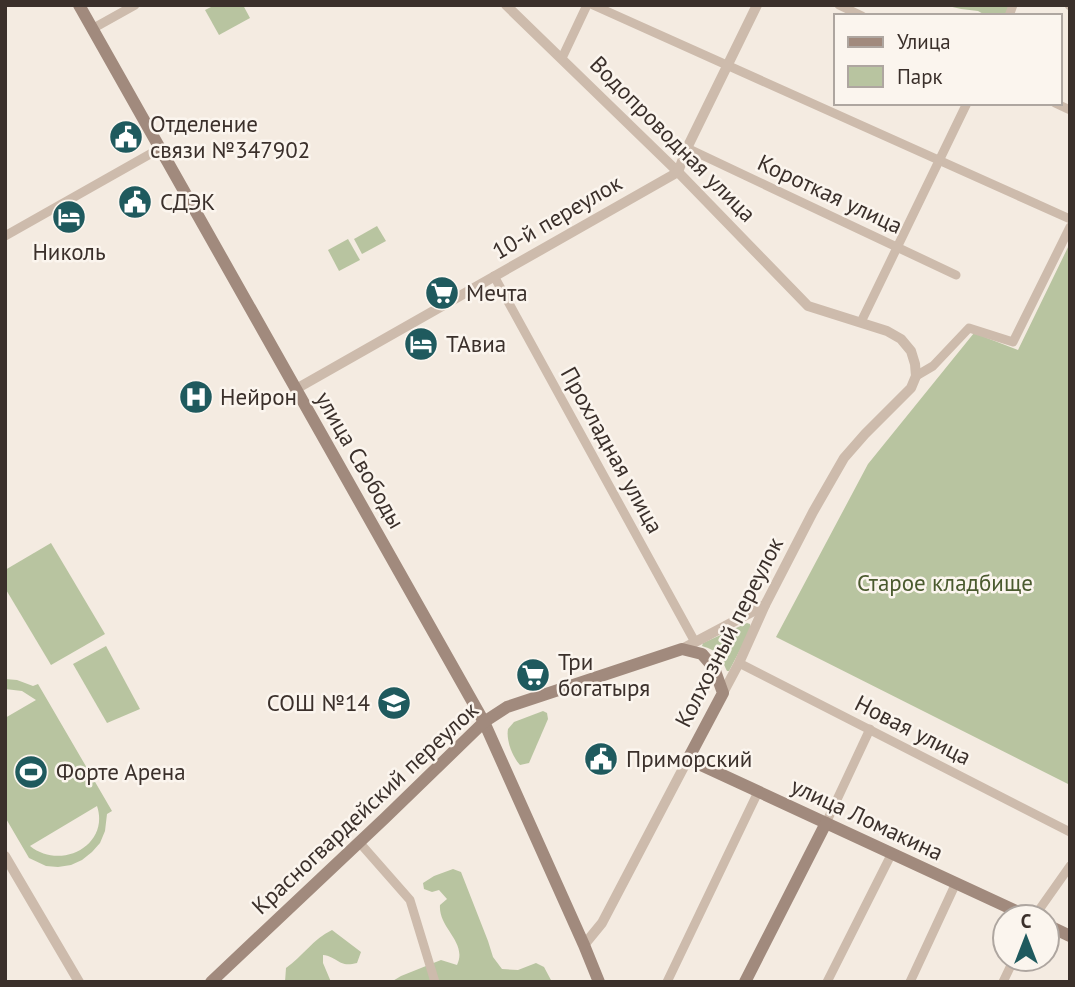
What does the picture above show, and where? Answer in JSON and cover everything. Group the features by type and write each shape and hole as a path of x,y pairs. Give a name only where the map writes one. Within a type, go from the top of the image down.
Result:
{"main road":[{"name":"улица Свободы","path":"79,5 484,722 599,982"},
{"name":"Красногвардейский переулок","path":"211,982 484,722 507,707 682,649"},
{"path":"682,649 702,654 714,668 723,693"},
{"name":"Колхозный переулок","path":"688,759 723,693"},
{"name":"улица Ломакина","path":"688,759 1000,903"},
{"path":"745,982 826,823"}],"street":[{"path":"92,29 135,5"},
{"name":"Водопроводная улица","path":"506,5 678,172 808,306 861,322"},
{"path":"562,58 587,5"},
{"path":"593,5 1070,219"},
{"path":"678,172 687,148 757,5"},
{"path":"838,5 858,14"},
{"path":"966,105 861,322 901,339 911,351 916,376 933,366 969,328 1013,342 1070,227"},
{"name":"Короткая улица","path":"687,148 956,275"},
{"path":"5,236 159,149"},
{"name":"10-й переулок","path":"296,389 678,172"},
{"name":"Прохладная улица","path":"494,276 695,642"},
{"name":"Колхозный переулок","path":"723,693 765,605 844,458 911,388 916,376"},
{"name":"Красногвардейский переулок","path":"682,649 765,605"},
{"name":"Новая улица","path":"739,663 1070,832"},
{"path":"826,823 870,729"},
{"name":"Колхозный переулок","path":"584,945 602,922 688,759"},
{"path":"667,982 758,792"},
{"path":"359,842 411,900 435,982"},
{"path":"827,982 892,853"},
{"path":"5,856 79,982"},
{"path":"1042,903 1070,866"},
{"path":"910,982 956,883"}],"green space":[{"path":"215,5 243,5 250,18 219,35 205,10"},
{"path":"944,5 1010,5 1006,14 983,14"},
{"path":"377,226 386,241 362,254 354,239"},
{"path":"348,239 360,260 339,271 328,250"},
{"name":"Старое кладбище","path":"1070,243 1070,785 776,637 868,464 974,333 1018,350"},
{"path":"51,543 105,634 51,665 5,588 5,570"},
{"path":"747,623 751,629 727,671 718,654 702,646 703,643"},
{"path":"106,646 140,709 107,723 73,664"},
{"path":"5,679 33,686 38,684 112,811 107,814 100,843 82,860 71,865 46,866 29,858 5,817 5,718 36,700 22,691 5,689","holes":["97,806 99,820 90,842 68,855 42,853 30,846"]},
{"path":"543,711 547,713 548,719 529,763 520,765 510,748 508,729 514,722"},
{"path":"453,869 461,872 493,957 502,969 518,970 536,963 544,967 552,982 391,982 441,960 457,965 459,949 441,913 440,905 447,899 439,890 432,892 424,889 423,883"},
{"path":"332,930 361,952 357,963 346,964 323,955 323,963 331,982 285,982 286,968 319,938"}],"place":[{"name":"Отделение связи №347902","path":"126,137"},
{"name":"СДЭК","path":"135,202"},
{"name":"Николь","path":"69,217"},
{"name":"Мечта","path":"442,293"},
{"name":"ТАвиа","path":"421,344"},
{"name":"Нейрон","path":"196,397"},
{"name":"Три богатыря","path":"533,675"},
{"name":"СОШ №14","path":"394,703"},
{"name":"Приморский","path":"601,759"},
{"name":"Форте Арена","path":"31,772"}]}
